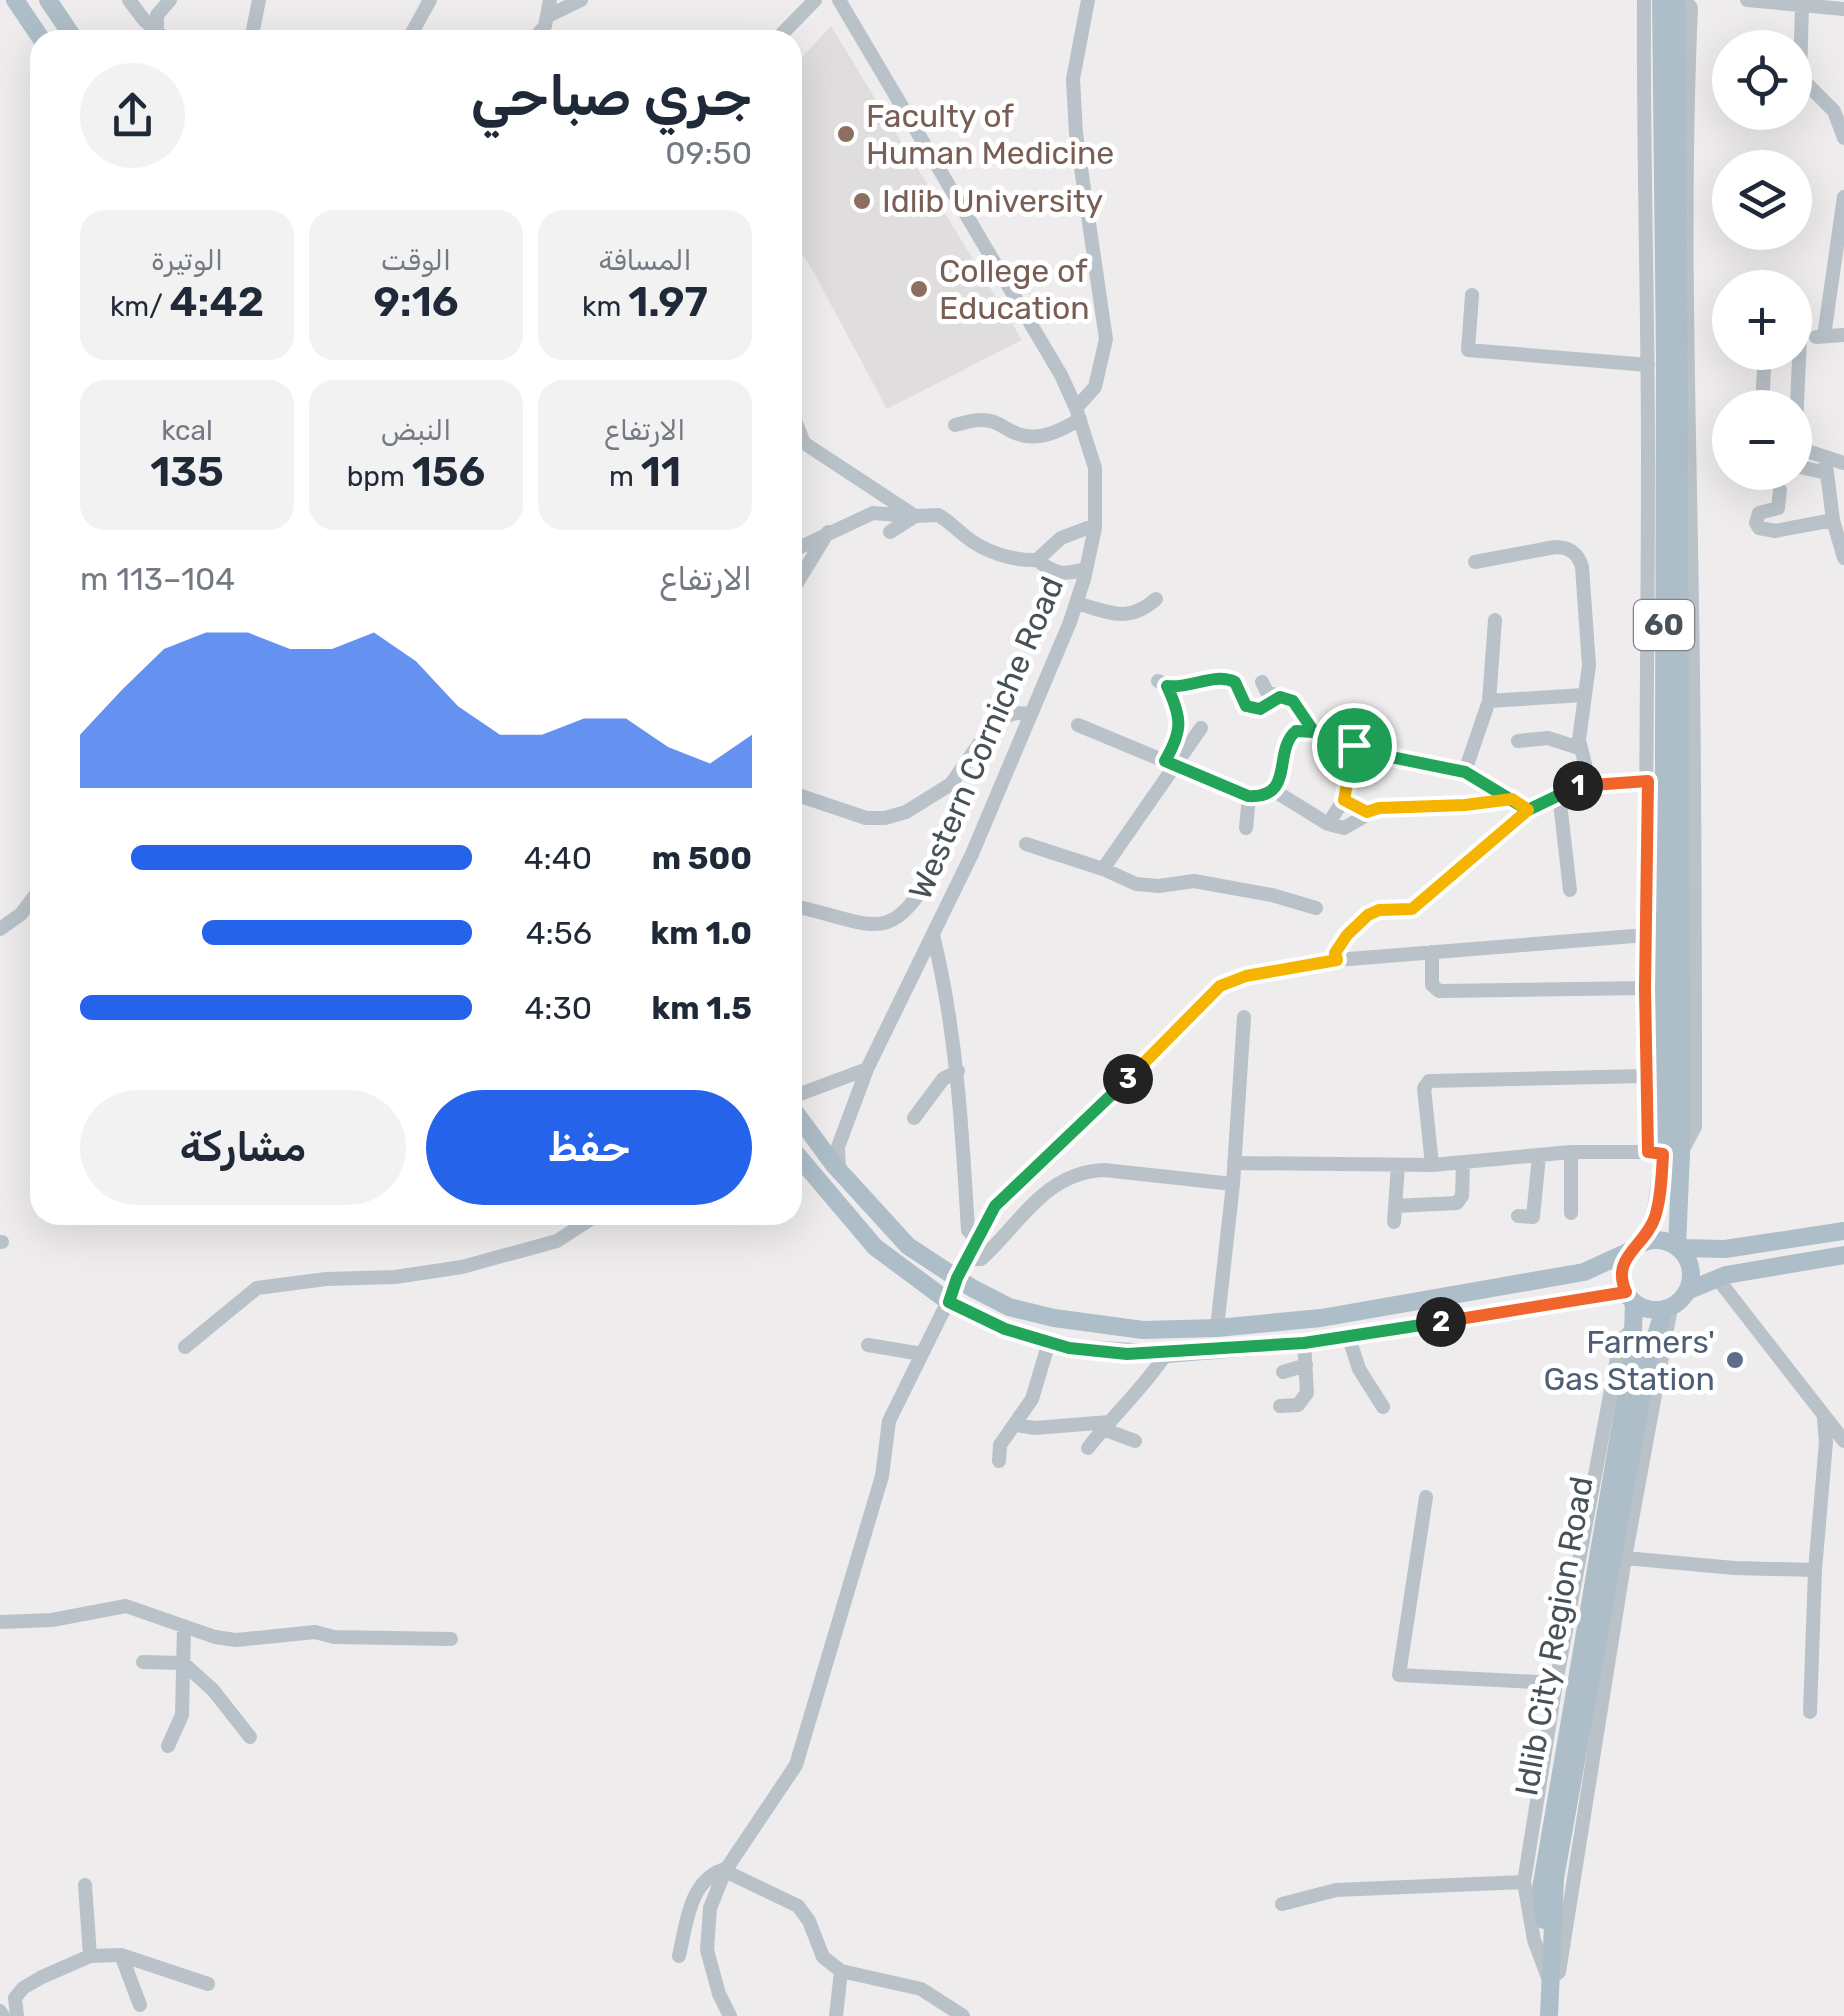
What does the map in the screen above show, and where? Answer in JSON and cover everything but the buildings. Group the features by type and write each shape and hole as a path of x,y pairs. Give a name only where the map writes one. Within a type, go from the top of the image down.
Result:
{"main road":[{"path":"16,0 36,30"},
{"path":"48,0 68,30"},
{"name":"60","path":"1661,0 1665,340 1655,932 1664,1153 1678,1247"},
{"name":"60","path":"1634,1248 1655,1218 1664,1153 1677,0"},
{"path":"802,1121 839,1170 908,1246 957,1278 1010,1307 1054,1318 1143,1330 1321,1318 1452,1296 1584,1272 1658,1240 1678,1247 1725,1249 1844,1231"},
{"path":"802,1161 875,1248 949,1302 1005,1329 1088,1350 1166,1354 1304,1343 1630,1297 1651,1310 1667,1308 1687,1292 1717,1278 1844,1255"},
{"path":"1678,1247 1690,1265 1687,1292"},
{"path":"1630,1297 1622,1268 1634,1248"},
{"name":"Idlib City Region Road","path":"1549,1980 1541,1889 1632,1360 1630,1297"},
{"name":"Idlib City Region Road","path":"1549,2016 1555,1878 1648,1362 1667,1308"}],"street":[{"path":"129,0 156,30"},
{"path":"160,30 156,16 170,0"},
{"path":"253,30 258,0"},
{"path":"414,30 430,0"},
{"path":"538,30 550,7 582,0"},
{"path":"786,30 815,0"},
{"name":"Western Corniche Road","path":"839,0 1061,375 1095,468 1096,525 1076,603 1031,714 972,854 867,1070 838,1147 839,1170"},
{"path":"955,425 978,419 1002,424 1031,438 1050,434 1078,413 1095,387 1106,339 1076,134 1073,79 1088,0"},
{"path":"1644,0 1648,781 1655,932 1645,988 1646,1076 1664,1153"},
{"path":"1234,1163 1432,1165 1571,1152 1664,1153 1695,1127 1694,729 1687,332 1692,8 1685,0"},
{"path":"1747,0 1844,9"},
{"path":"1802,5 1800,78 1834,111 1844,138"},
{"path":"1824,336 1844,197"},
{"path":"1472,295 1468,350 1648,366"},
{"path":"1812,337 1844,335"},
{"path":"1797,370 1796,447 1844,463"},
{"path":"802,445 915,516"},
{"path":"1825,457 1837,499 1833,520 1844,558"},
{"path":"1812,470 1827,473"},
{"path":"1780,490 1778,508 1759,513 1759,528 1775,530 1833,520"},
{"path":"802,545 873,513 938,516 970,540 1018,561 1037,560 1061,538 1096,525"},
{"path":"890,532 915,516"},
{"path":"802,575 828,532"},
{"path":"1475,562 1555,548 1566,548 1578,556 1589,666 1579,748 1590,784"},
{"path":"1037,560 1063,575 1086,569"},
{"path":"1076,603 1126,616 1143,610 1156,598"},
{"path":"1465,772 1489,701 1494,620"},
{"path":"1170,763 1180,730 1177,711 1162,684 1194,686 1225,677 1235,682 1246,706 1260,709 1280,697"},
{"path":"1262,682 1267,692 1293,701 1314,732"},
{"path":"1489,701 1583,695"},
{"path":"802,796 866,818 906,812 951,784 995,721 1015,712 1031,714"},
{"path":"1328,824 1344,800 1354,745 1349,721"},
{"path":"1078,726 1248,796 1273,790 1290,736 1296,731 1314,732 1376,754 1465,772 1528,810"},
{"path":"1103,869 1170,763 1201,728"},
{"path":"1518,741 1548,738 1579,748"},
{"path":"1337,960 1335,953 1344,939 1368,915 1379,910 1412,909 1528,810 1590,784 1648,781"},
{"path":"1273,790 1328,824 1344,828 1379,808 1512,799"},
{"path":"1559,794 1570,890"},
{"path":"1246,828 1248,796"},
{"path":"1344,800 1367,812"},
{"path":"1026,844 1136,884 1159,886 1194,880 1272,894 1316,908"},
{"path":"802,908 870,924 888,923 914,906 932,874"},
{"path":"0,929 30,902"},
{"path":"730,2016 707,1950 710,1908 726,1870 796,1765 882,1476 889,1421 995,1206 1220,986 1246,976 1337,960 1655,932"},
{"path":"933,934 950,1007 958,1072 968,1230 977,1241"},
{"path":"1432,952 1432,985 1438,991 1645,988"},
{"path":"1217,1328 1233,1184 1244,1017"},
{"path":"802,1093 867,1070"},
{"path":"914,1118 943,1079 958,1072"},
{"path":"1432,1165 1424,1088 1429,1081 1646,1076"},
{"path":"1571,1152 1571,1213"},
{"path":"1518,1216 1533,1217 1539,1156"},
{"path":"1398,1164 1395,1214 1457,1203 1462,1196 1463,1163"},
{"path":"967,1258 981,1259 1045,1192 1083,1172 1104,1170 1233,1184"},
{"path":"185,1347 256,1288 326,1279 396,1277 462,1267 556,1241 581,1225"},
{"path":"1717,1278 1844,1441"},
{"path":"1633,1328 1620,1342 1556,1683 1524,1882 1534,1940 1549,1980 1559,1972 1667,1308"},
{"path":"1349,1338 1359,1369 1383,1407"},
{"path":"999,1461 1000,1445 1032,1399 1049,1342"},
{"path":"1280,1406 1298,1405 1307,1393 1304,1343"},
{"path":"868,1345 922,1354"},
{"path":"1088,1448 1137,1396 1166,1354"},
{"path":"1282,1372 1306,1365"},
{"path":"1810,1712 1814,1570 1826,1442 1824,1419"},
{"path":"1017,1425 1106,1425 1135,1442"},
{"path":"1426,1497 1399,1676 1556,1683"},
{"path":"1626,1558 1734,1568 1814,1570"},
{"path":"0,1622 52,1620 126,1606 215,1637 236,1640 315,1632 334,1638 451,1639"},
{"path":"168,1746 182,1715 184,1626"},
{"path":"143,1662 183,1663 213,1690 250,1737"},
{"path":"679,1956 692,1900 705,1880 716,1871 726,1870 798,1906 824,1956 842,1971 922,1989 964,2016"},
{"path":"1282,1904 1336,1890 1524,1882"},
{"path":"85,1885 90,1956"},
{"path":"121,1955 140,2005"},
{"path":"17,2016 15,1998 23,1988 90,1956 121,1955 208,1984"},
{"path":"836,2016 842,1971"}],"shaded area":[{"path":"831,26 1022,340 887,409 802,255 802,57"}],"place":[{"name":"Faculty of Human Medicine","path":"846,134"},
{"name":"Idlib University","path":"862,201"},
{"name":"College of Education","path":"919,289"},
{"name":"Farmers' Gas Station","path":"1735,1360"}],"route":[{"path":"1354,745 1314,732 1296,731 1286,744 1280,777 1273,790 1248,796 1165,761 1180,730 1167,686 1194,686 1225,677 1235,682 1246,706 1260,709 1280,697 1293,701 1314,732 1354,745 1376,754 1465,772 1473,775 1512,799 1528,810 1578,786 1648,781 1648,1152 1663,1154 1663,1158 1655,1218 1623,1262 1626,1292 1349,1338 1166,1354 1069,1348 1005,1329 949,1302 957,1278 995,1206 1220,986 1246,976 1337,960 1335,953 1344,939 1368,915 1379,910 1412,909 1528,810 1512,799 1367,812 1344,800 1354,745"}]}
